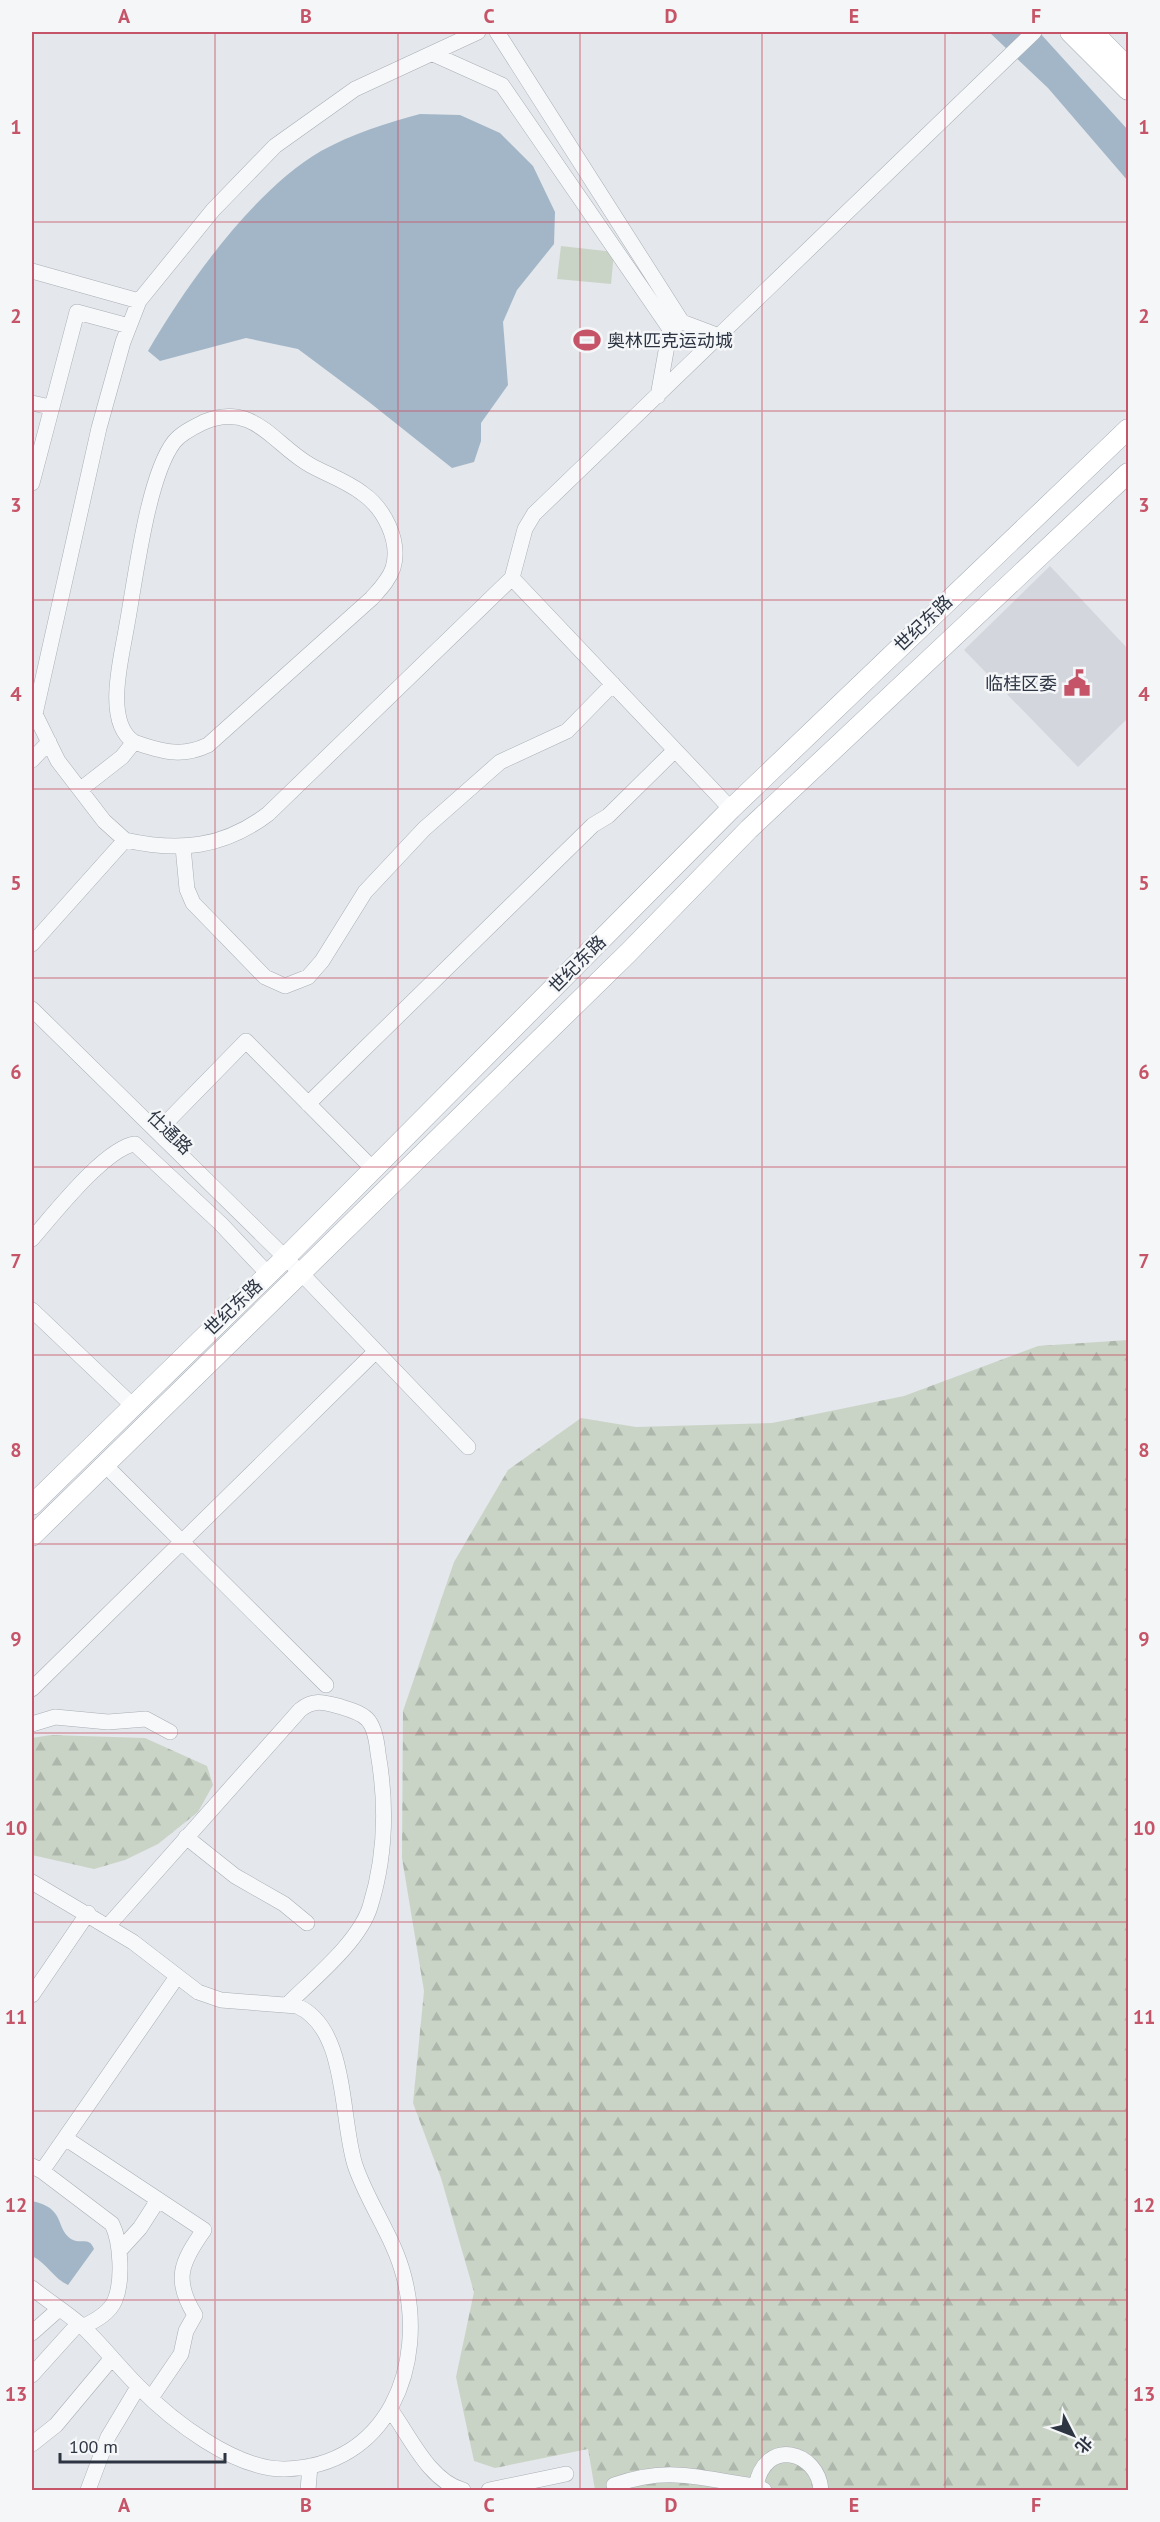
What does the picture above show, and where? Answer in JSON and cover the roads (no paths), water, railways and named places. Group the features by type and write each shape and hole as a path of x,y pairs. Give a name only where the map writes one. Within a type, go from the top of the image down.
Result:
{"main road":[{"path":"1070,32 1128,90"},
{"path":"1093,32 1128,68"},
{"name":"世纪东路","path":"32,1505 289,1254 731,809 937,609 1128,429"},
{"name":"世纪东路","path":"32,1536 628,953 749,829 1128,473"},
{"path":"1015,536 1013,548 1018,554 1028,559 1039,558"},
{"path":"937,609 949,606 960,608 965,626"},
{"path":"731,809 749,829"}],"street":[{"path":"478,32 355,88 275,146 213,210 139,301 129,326 99,428 33,711 58,761 109,826 125,840 183,847 219,841 268,813 512,578 525,529 534,514 1034,32"},
{"path":"497,32 676,325 658,396"},
{"path":"433,54 502,85 676,325 718,336"},
{"path":"32,271 139,301"},
{"path":"32,483 76,312 129,326"},
{"path":"32,403 50,407"},
{"path":"244,419 272,433 309,465 340,479 375,504 387,521 392,538 393,569 372,598 207,745 182,754 160,751 134,742 124,732 118,716 119,668 155,480 175,441 193,427 210,420 244,419"},
{"path":"512,578 731,809"},
{"path":"183,847 187,889 192,903 265,977 279,985 293,985 314,971 365,892 424,830 500,762 567,730 613,684"},
{"path":"32,760 49,742"},
{"path":"81,789 122,757 134,742"},
{"path":"308,1104 593,825 608,816 675,750"},
{"path":"32,944 125,840"},
{"name":"仕通路","path":"32,999 305,1270 375,1352 468,1447"},
{"name":"仕通路","path":"32,1010 161,1128"},
{"path":"161,1128 246,1041 373,1169"},
{"path":"32,1239 101,1163 119,1148 135,1144 221,1224 268,1274"},
{"path":"32,1310 132,1405"},
{"path":"32,1689 375,1352"},
{"path":"106,1466 183,1540 326,1685"},
{"path":"108,1926 306,1706 318,1702 341,1707 368,1720 377,1748 385,1812 385,1832 370,1908 350,1940 288,2004"},
{"path":"32,1724 55,1717 108,1722 146,1719 170,1732"},
{"path":"186,1838 236,1876 277,1900 307,1923"},
{"path":"32,1882 88,1913 133,1942 198,1992 221,2000 288,2004 306,2010 315,2017 331,2042 353,2159 362,2186 398,2259 404,2278 412,2337 403,2382 390,2409 373,2432 356,2446 310,2466 284,2469 263,2467 243,2460 175,2419 138,2387 80,2325 32,2288"},
{"path":"32,1995 88,1913"},
{"path":"32,2374 80,2325 96,2321 111,2307 116,2298 119,2251 118,2236 112,2224 37,2168 64,2138 176,1977"},
{"path":"64,2138 204,2230 189,2251 182,2270 183,2289 195,2315 186,2331 181,2354 151,2398"},
{"path":"119,2251 140,2228 158,2200"},
{"path":"32,2333 59,2308"},
{"path":"32,2444 56,2425 112,2358"},
{"path":"88,2490 108,2437 138,2387"},
{"path":"390,2409 435,2473 446,2482 464,2490"},
{"path":"614,2485 648,2474 667,2473 760,2488 759,2470 765,2461 773,2456 796,2456 809,2464 816,2474 820,2490"},
{"path":"308,2490 310,2466"},
{"path":"489,2490 566,2474"}],"water":[{"path":"989,32 1039,32 1128,130 1128,181 1048,88"},
{"path":"420,114 460,115 500,133 533,166 555,212 554,244 517,290 503,322 508,385 481,423 481,441 474,462 452,468 298,349 246,338 160,361 148,351 202,269 247,214 271,189 321,151 369,130"},
{"path":"32,2201 50,2208 71,2239 90,2243 94,2249 68,2285 32,2256"}],"place":[{"name":"奥林匹克运动城","path":"587,340"},
{"name":"临桂区委","path":"1077,683"}]}
